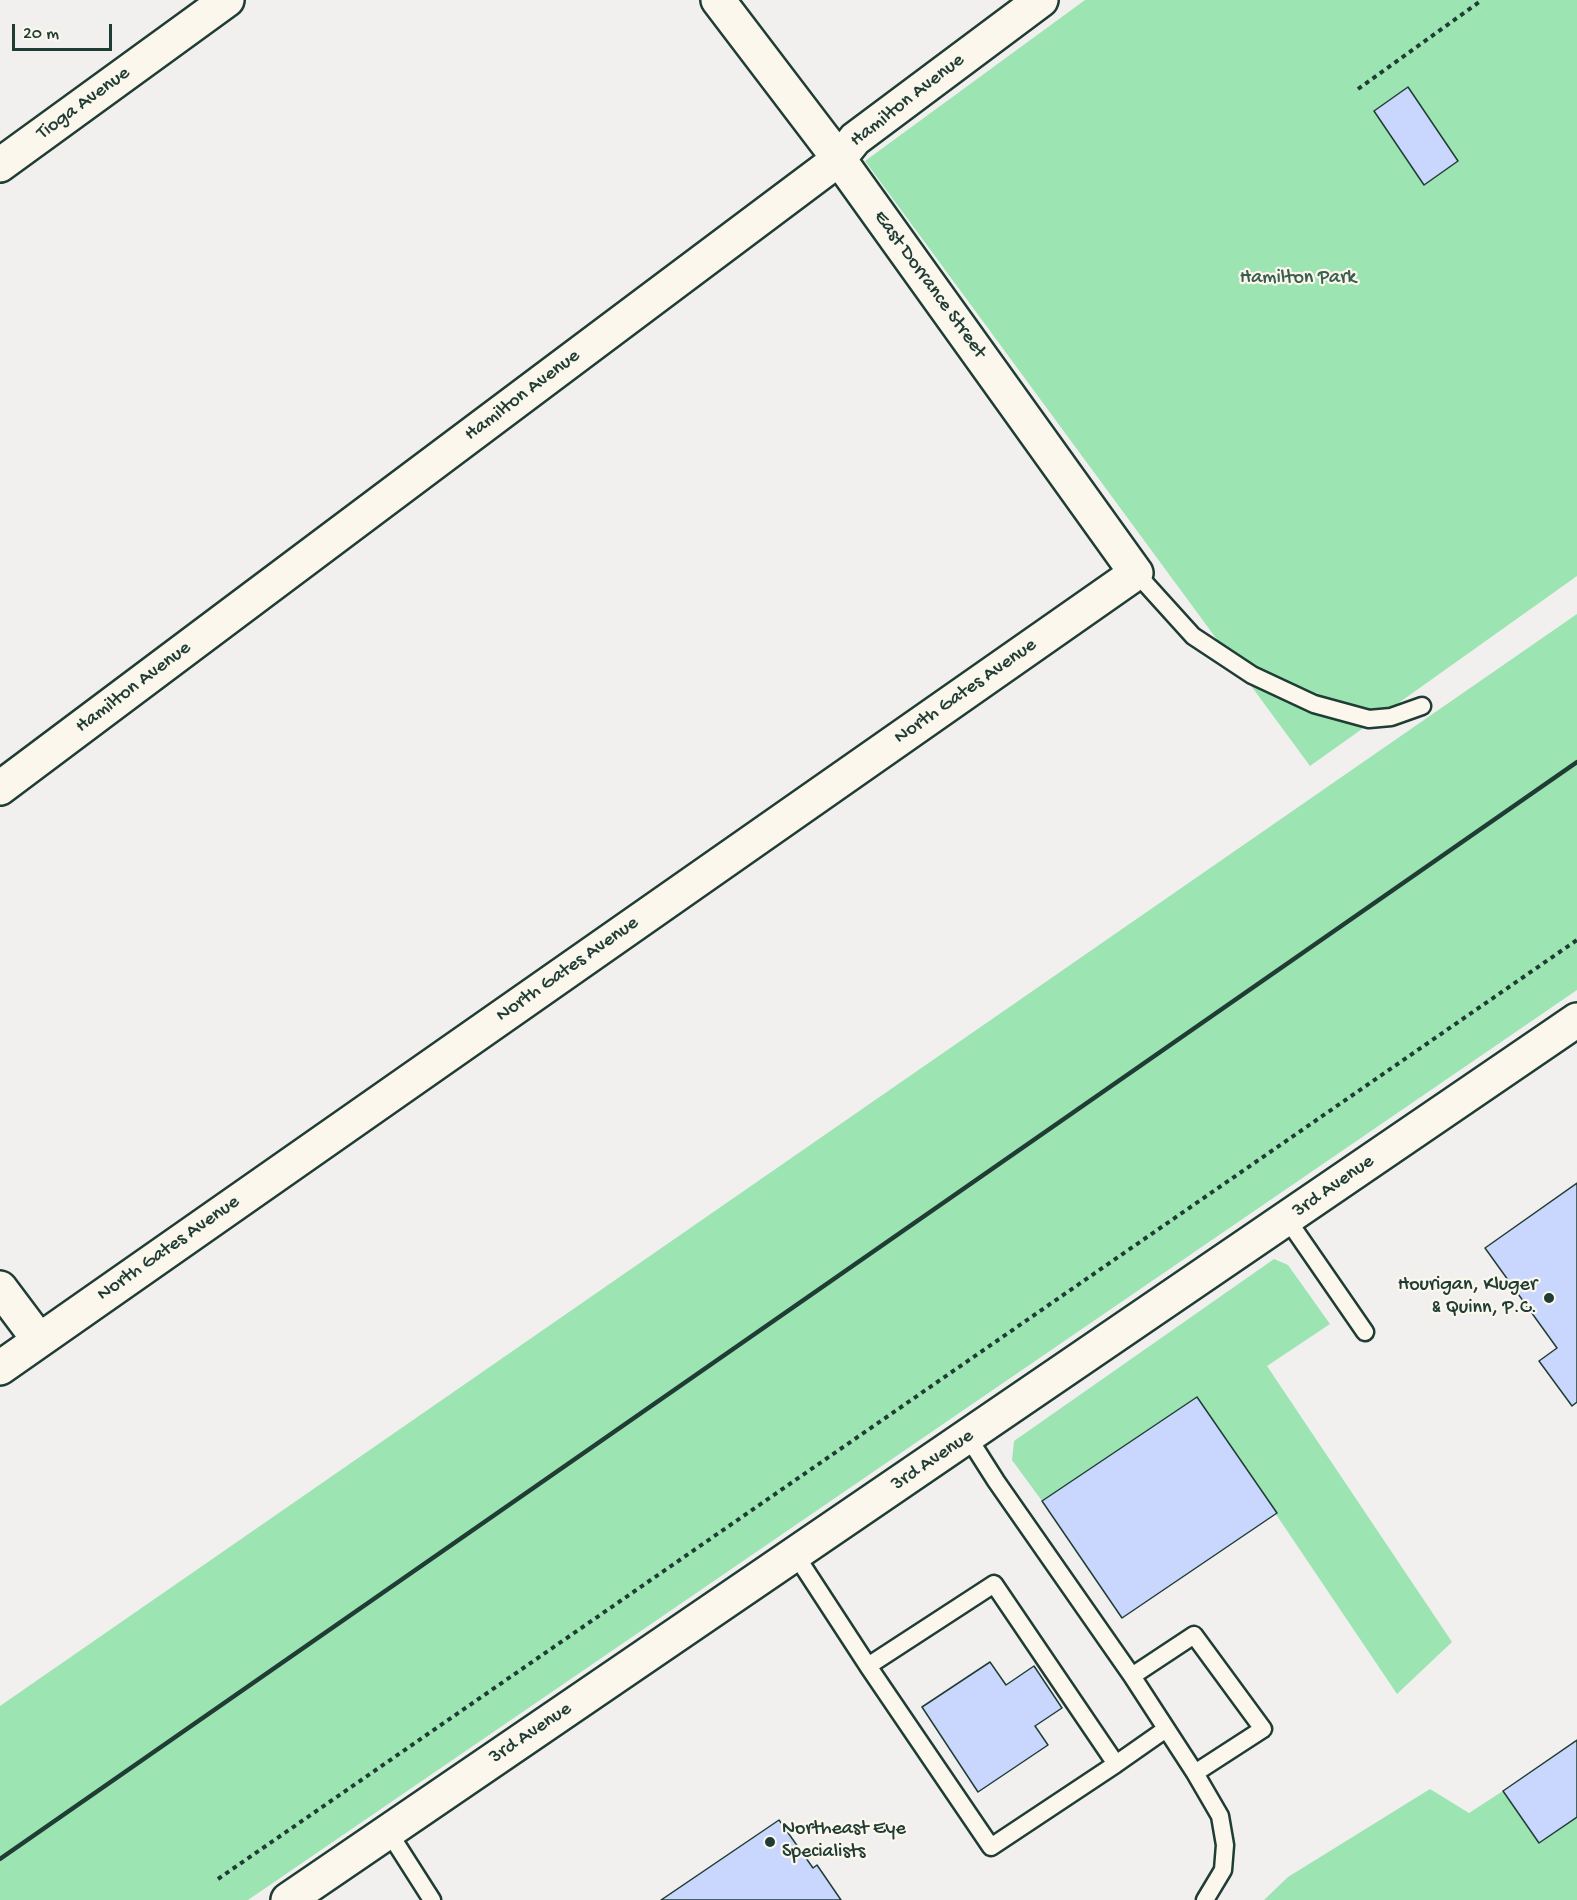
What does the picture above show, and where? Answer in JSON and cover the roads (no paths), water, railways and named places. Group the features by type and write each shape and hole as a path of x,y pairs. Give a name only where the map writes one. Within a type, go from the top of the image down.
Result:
{"street":[{"name":"Tioga Avenue","path":"0,165 227,0"},
{"name":"East Dorrance Street","path":"718,0 839,159 1136,573"},
{"name":"Hamilton Avenue","path":"0,788 839,159 855,139 1041,0"},
{"name":"North Gates Avenue","path":"0,1368 1136,573"},
{"name":"3rd Avenue","path":"288,1900 1577,1020"},
{"path":"0,1288 39,1340"}],"lane":[{"path":"1136,573 1193,636 1252,675 1304,699 1369,719 1391,717 1422,706"},
{"path":"1287,1219 1365,1332"},
{"path":"968,1437 1002,1490 1132,1676 1220,1816 1225,1845 1223,1870 1205,1900"},
{"path":"795,1554 991,1847 1166,1729"},
{"path":"868,1666 994,1584 1116,1764"},
{"path":"1132,1676 1194,1635 1263,1729 1195,1773"},
{"path":"388,1832 432,1900"}],"railway":[{"path":"0,1859 1577,762"}],"place":[{"name":"Hourigan, Kluger & Quinn, P.C.","path":"1549,1298"},
{"name":"Northeast Eye Specialists","path":"770,1842"}],"park label":[{"name":"Hamilton Park","path":"1298,279"}]}
